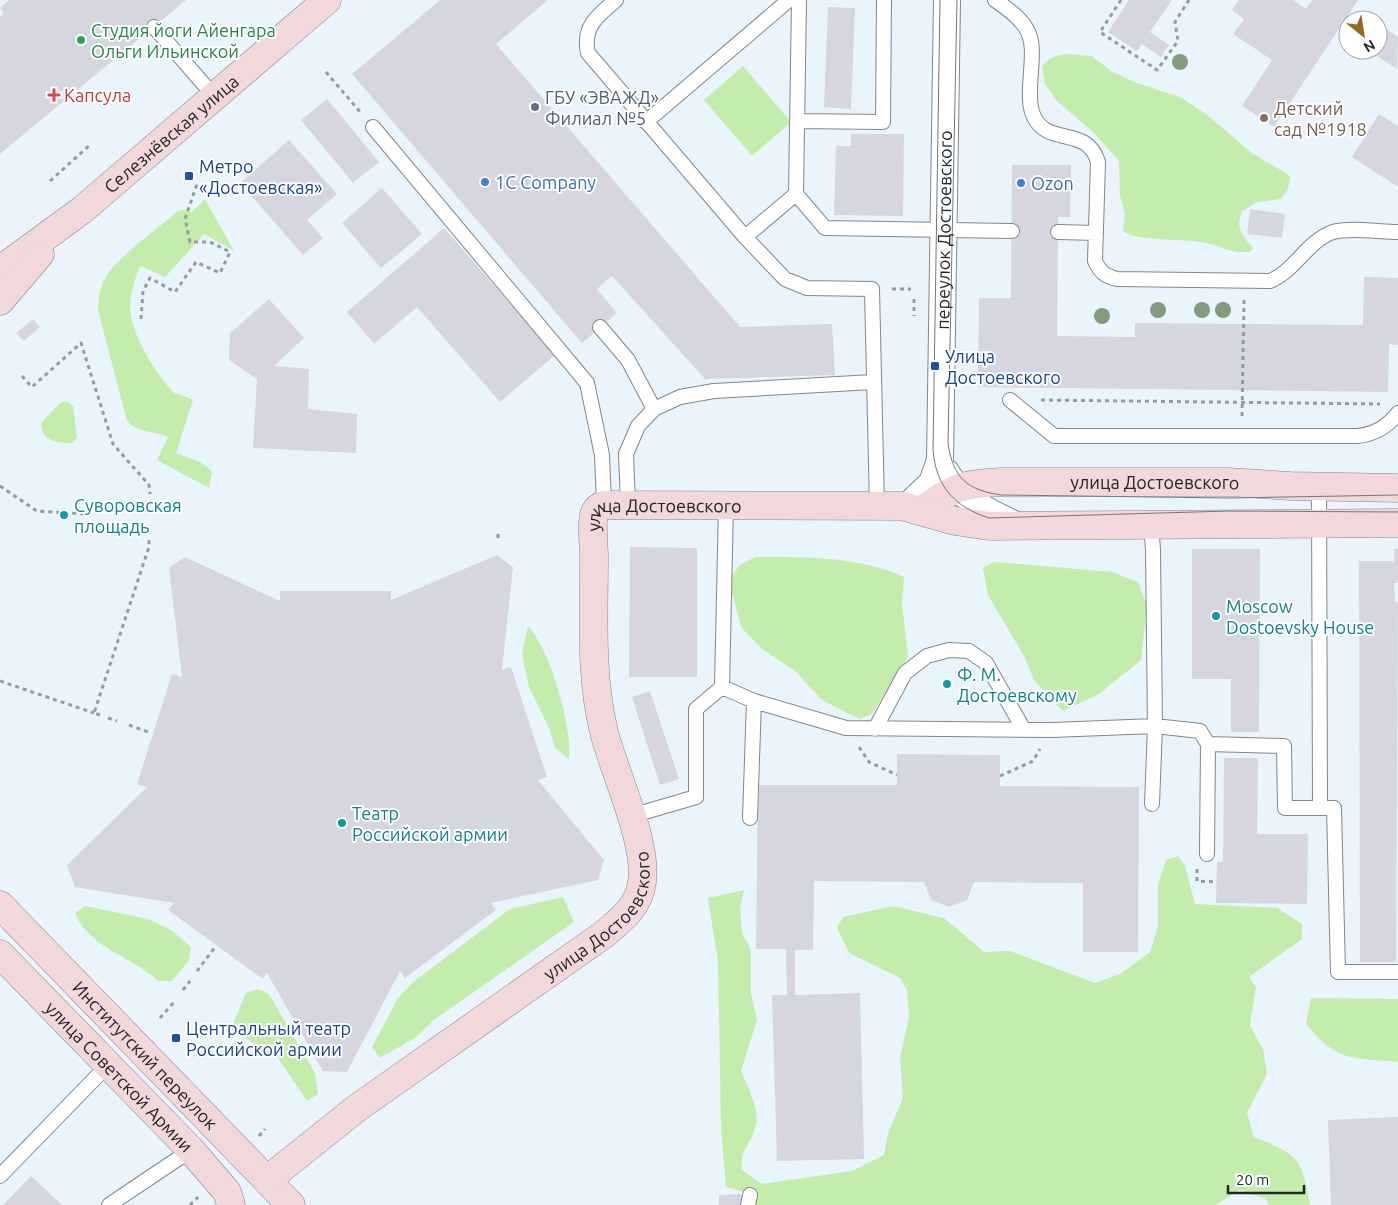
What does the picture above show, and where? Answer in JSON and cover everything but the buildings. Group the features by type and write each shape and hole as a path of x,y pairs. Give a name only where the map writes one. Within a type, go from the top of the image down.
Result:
{"street":[{"name":"Селезнёвская улица","path":"0,270 82,210 327,0"},
{"name":"переулок Достоевского","path":"915,510 914,500 932,483 940,460 947,0"},
{"name":"Селезнёвская улица","path":"0,301 82,210"},
{"path":"940,460 956,488 982,510 1016,526"},
{"name":"улица Достоевского","path":"915,510 956,488 968,484 1032,482 1228,482 1319,487 1398,488"},
{"name":"улица Достоевского","path":"270,1193 357,1108 603,935 627,914 635,904 643,880 640,849 604,732 597,695 594,651 609,509 726,505 877,507 915,510 981,524 1016,526 1398,523"},
{"name":"Институтский переулок","path":"0,905 241,1153 270,1193 291,1205"},
{"name":"улица Советской Армии","path":"0,954 191,1150 227,1192 231,1205"}],"lane":[{"path":"616,0 591,24 587,33 588,53 745,237 781,274 796,284 819,289 872,289 877,507"},
{"path":"646,122 790,0"},
{"path":"799,0 796,194 825,228 1012,231"},
{"path":"797,121 883,122 884,0"},
{"path":"995,0 1022,20 1032,39 1030,98 1035,118 1050,132 1082,140 1096,153 1098,162 1095,261 1100,270 1108,277 1117,279 1270,281 1279,278 1315,243 1334,232 1398,232"},
{"path":"154,27 214,96"},
{"path":"373,127 587,383 602,455 609,509"},
{"path":"745,237 796,194"},
{"path":"1058,232 1096,233"},
{"path":"600,327 628,360 654,409"},
{"path":"609,509 626,454 638,426 654,409 680,397 714,391 873,382"},
{"path":"1010,400 1054,436 1368,435 1387,425 1393,409"},
{"path":"1319,487 1320,808"},
{"path":"631,816 696,798 696,709 722,688 726,505"},
{"path":"1151,524 1155,726 1152,804"},
{"path":"875,728 905,672 927,656 950,650 969,651 986,663 1024,730"},
{"path":"722,688 754,701 846,728 1052,730 1155,726 1200,731 1208,744 1207,854"},
{"path":"750,818 754,701"},
{"path":"1208,744 1284,746 1285,808 1334,808 1338,972 1398,972"},
{"path":"0,1176 108,1066"},
{"path":"109,1205 191,1150"}],"path":[{"path":"1121,0 1100,32 1157,70 1178,41 1175,22 1189,0"},
{"path":"326,72 373,127"},
{"path":"50,181 91,144"},
{"path":"141,319 143,291 150,278 175,292 196,262 220,273 230,252 210,242 190,242 185,219 197,184"},
{"path":"1242,436 1244,282"},
{"path":"22,376 32,387 81,343 113,444 149,485 150,494"},
{"path":"1010,400 1242,402 1393,409"},
{"path":"0,486 38,511 84,514"},
{"path":"498,531 498,538"},
{"path":"94,713 149,548 149,537"},
{"path":"0,681 100,715"},
{"path":"108,718 117,721"},
{"path":"129,725 151,733"},
{"path":"846,728 869,762 897,775"},
{"path":"1000,776 1033,761 1052,730"},
{"path":"197,971 216,946"},
{"path":"183,990 190,981"},
{"path":"160,1018 176,1000"},
{"path":"190,1205 200,1195"}],"green space":[{"path":"1067,54 1092,56 1111,71 1134,82 1180,97 1206,114 1253,154 1290,177 1288,189 1281,199 1257,202 1242,211 1239,223 1243,235 1253,248 1250,252 1232,251 1197,242 1139,237 1123,231 1125,213 1120,196 1119,161 1095,134 1055,99 1045,84 1042,67 1044,64 1053,57"},
{"path":"743,66 791,122 752,156 704,100"},
{"path":"205,199 234,251 204,234 165,277 140,266 131,294 130,304 134,327 152,364 175,394 177,393 193,400 176,453 200,462 212,471 209,488 157,460 168,437 141,430 127,421 98,310 102,284 117,263 178,211 192,212"},
{"path":"67,401 73,406 77,438 72,443 56,442 47,438 41,423 60,403"},
{"path":"755,557 850,561 886,570 904,577 902,603 908,657 872,714 859,719 822,700 795,671 761,648 741,627 731,589 732,575 740,565"},
{"path":"994,562 1112,572 1138,582 1147,606 1141,660 1099,694 1063,711 1034,680 1024,656 988,595 983,568"},
{"path":"528,626 536,637 552,670 564,709 569,759 555,748 550,730 529,687 522,654"},
{"path":"1178,856 1185,866 1195,904 1277,908 1302,924 1302,939 1249,977 1256,987 1250,1026 1263,1049 1267,1074 1247,1113 1254,1137 1280,1148 1296,1160 1304,1177 1310,1205 1269,1205 1266,1199 1240,1190 1215,1205 746,1205 747,1193 726,1187 721,1127 718,962 708,898 744,890 740,908 742,933 751,950 751,994 757,1020 741,1071 756,1110 756,1126 744,1151 742,1170 762,1184 852,1171 884,1155 888,1133 903,1098 900,1057 909,1018 907,990 900,978 849,953 837,928 843,917 893,906 944,918 984,952 1010,951 1095,983 1120,974 1150,952 1158,927 1158,885 1166,860"},
{"path":"563,897 574,922 434,1020 415,1038 380,1058 372,1047 398,998 412,983 510,909"},
{"path":"85,906 148,919 171,930 191,947 189,960 172,981 158,981 148,972 101,944 91,935 75,913"},
{"path":"258,989 269,994 315,1073 318,1094 307,1101 278,1058 231,1029 246,993"},
{"path":"1311,998 1398,999 1398,1062 1346,1056 1327,1046 1306,1024"}],"tram line":[{"path":"940,0 933,450 938,475 949,494 966,508 989,518 1229,511 1398,512"},
{"path":"957,0 948,443 950,455 958,474 971,486 979,490 1001,495 1229,498 1398,495"}],"place":[{"name":"Студия йоги Айенгара Ольги Ильинской","path":"81,40"},
{"name":"Капсула","path":"54,95"},
{"name":"ГБУ «ЭВАЖД» Филиал №5","path":"535,107"},
{"name":"Детский сад №1918","path":"1264,118"},
{"name":"Метро «Достоевская»","path":"189,176"},
{"name":"1C Company","path":"485,182"},
{"name":"Ozon","path":"1021,183"},
{"name":"Улица Достоевского","path":"935,366"},
{"name":"Суворовская площадь","path":"64,515"},
{"name":"Moscow Dostoevsky House","path":"1216,616"},
{"name":"Ф. М. Достоевскому","path":"947,684"},
{"name":"Театр Российской армии","path":"342,823"},
{"name":"Центральный театр Российской армии","path":"176,1038"}]}
